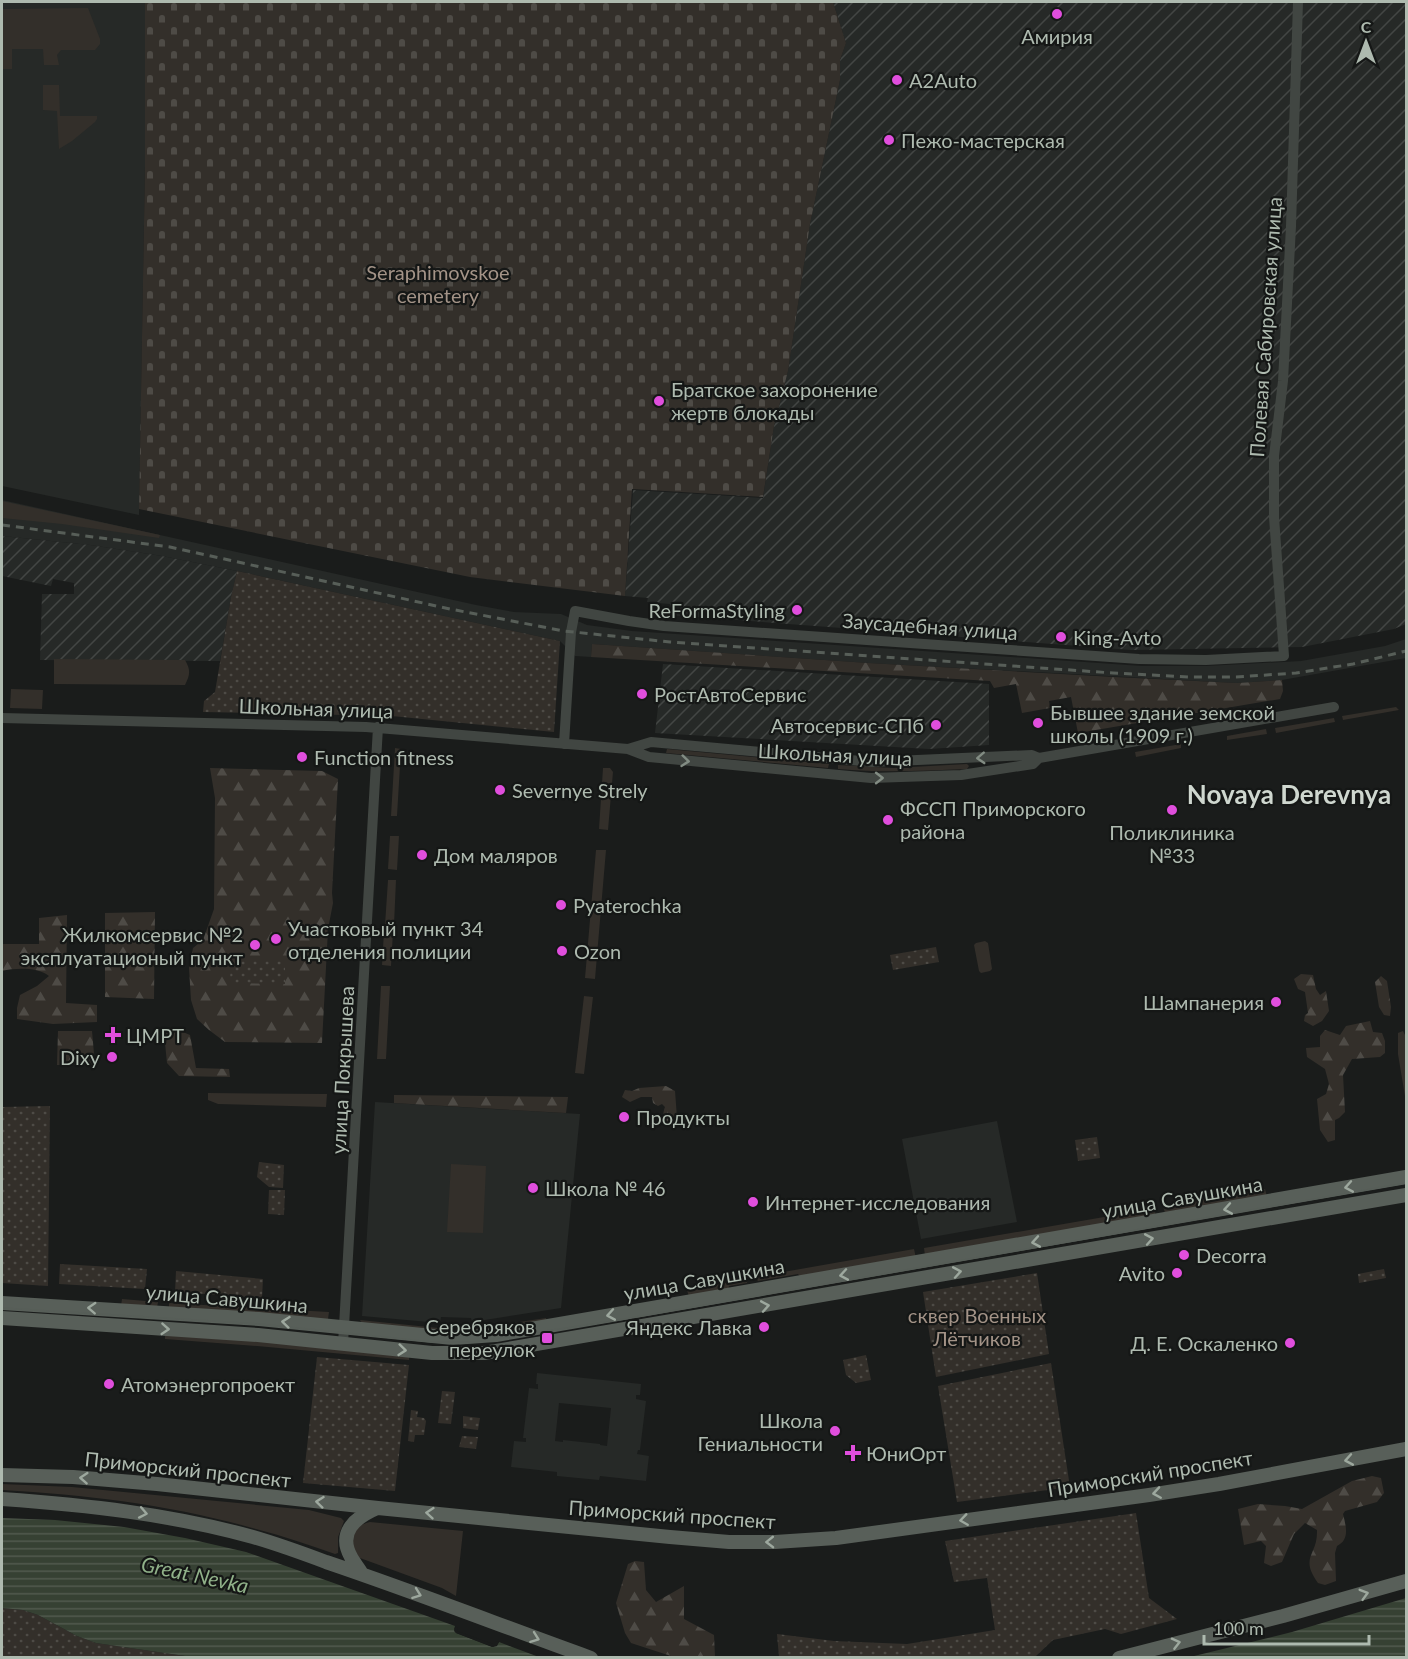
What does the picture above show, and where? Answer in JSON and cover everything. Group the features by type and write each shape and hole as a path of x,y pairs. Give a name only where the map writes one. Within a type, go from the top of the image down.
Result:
{"main road":[{"name":"улица Савушкина","path":"2,1303 259,1319 453,1338 496,1335 1407,1177"},
{"name":"улица Савушкина","path":"2,1318 258,1335 441,1354 476,1354 1407,1194"},
{"name":"Приморский проспект","path":"2,1474 146,1483 669,1537 729,1542 775,1542 836,1538 1149,1495 1407,1449"},
{"path":"2,1499 134,1511 253,1537 362,1574 591,1658"},
{"path":"362,1574 350,1556 347,1536 356,1519 378,1508"},
{"path":"1119,1658 1407,1581"}],"street":[{"name":"Полевая Сабировская улица","path":"1284,656 1274,517 1274,456 1283,381 1291,226 1298,2"},
{"name":"Заусадебная улица","path":"564,744 571,632 575,611 664,626 1139,659 1206,660 1284,656"},
{"name":"Школьная улица","path":"628,749 651,742 872,762 1032,755 1039,758 1334,707"},
{"name":"Школьная улица","path":"2,718 378,727 628,749 649,757 871,778 961,775 1033,764 1039,758"},
{"name":"улица Покрышева","path":"344,1344 378,727"}],"shaded area":[{"path":"2,2 145,2 145,167 139,515 2,486"},
{"path":"833,2 1406,2 1406,624 1394,629 1302,647 1132,650 670,615 670,604 647,602 648,598 625,596 633,490 763,498 774,426 788,371 810,224 840,80 840,60 846,43"},
{"path":"2,500 476,605 514,612 561,614 587,625 632,631 1142,666 1206,666 1301,661 1385,646 1406,639 1406,658 1282,680 1237,683 868,663 592,644 591,657 575,656 560,641 237,571 90,545 2,536"},
{"path":"2,536 90,545 237,571 220,661 40,660 42,594 74,594 74,583 53,579 51,586 2,576"},
{"path":"663,664 989,684 989,745 929,749 655,733"},
{"path":"375,1102 580,1114 561,1308 472,1322 471,1318 441,1317 440,1323 362,1316"},
{"path":"997,1121 1017,1222 921,1239 902,1139"},
{"path":"537,1373 641,1384 640,1395 636,1395 636,1399 646,1401 640,1450 637,1454 649,1456 646,1481 600,1476 599,1480 557,1476 557,1472 511,1467 514,1441 526,1442 526,1438 523,1438 529,1388 538,1389 538,1384 536,1384","holes":["559,1403 611,1408 607,1446 555,1441"]}],"green space":[{"name":"Seraphimovskoe cemetery","path":"145,2 833,2 846,43 840,60 840,80 810,224 788,371 774,426 763,497 632,489 625,596 470,577 139,509 145,167"},
{"path":"88,8 100,39 100,44 95,50 61,50 57,55 59,65 44,65 43,49 12,49 12,69 3,69 3,9"},
{"path":"43,85 59,85 60,116 97,116 95,122 59,149 57,111 43,110"},
{"path":"2,501 160,535 159,538 2,518"},
{"path":"237,571 560,641 554,732 392,716 203,712 204,701 215,692"},
{"path":"592,644 1114,677 1237,683 1282,680 1283,691 1280,699 1078,733 1071,697 1049,701 1050,708 1022,713 1016,684 994,688 990,681 591,657"},
{"path":"54,659 185,660 189,672 185,685 54,684"},
{"path":"11,689 43,690 42,709 10,708"},
{"path":"1396,707 1399,710 1343,720 1342,716"},
{"path":"1334,718 1335,722 1276,733 1275,728"},
{"path":"1266,729 1267,734 1227,740 1227,736"},
{"path":"1181,744 1181,748 1136,757 1135,752"},
{"path":"395,748 401,749 397,816 391,816"},
{"path":"667,749 829,764 828,768 666,753"},
{"path":"967,764 969,766 967,769 887,771 838,769 838,765 893,768"},
{"path":"210,768 322,771 338,779 333,903 328,929 322,1043 225,1042 197,1019 191,1000 189,968 193,948 203,940 214,909 215,798"},
{"path":"603,768 610,768 613,772 608,830 599,829"},
{"path":"390,836 399,836 397,870 388,869"},
{"path":"596,850 606,850 595,979 585,978"},
{"path":"388,880 396,880 394,925 385,925"},
{"path":"155,912 154,999 105,997 105,913"},
{"path":"67,915 66,1003 97,1005 97,1022 53,1024 17,1019 20,995 49,976 39,971 26,969 2,971 2,944 39,944 39,918"},
{"path":"384,931 393,932 391,966 382,965"},
{"path":"985,941 988,943 992,969 981,973 974,945"},
{"path":"936,947 939,962 893,970 890,955"},
{"path":"231,960 285,961 285,984 230,983"},
{"path":"1301,974 1313,975 1320,995 1326,991 1329,1011 1322,1021 1313,1026 1304,1021 1308,1013 1305,992 1298,989 1294,979"},
{"path":"1381,976 1387,981 1390,1016 1384,1015 1379,1007 1375,982"},
{"path":"381,986 390,986 386,1059 377,1059"},
{"path":"584,996 593,997 584,1074 575,1073"},
{"path":"1370,1021 1373,1032 1382,1033 1385,1053 1380,1057 1352,1059 1343,1075 1345,1112 1335,1120 1335,1140 1328,1142 1320,1130 1317,1099 1326,1094 1329,1084 1325,1069 1307,1057 1306,1048 1320,1047 1320,1036 1325,1030 1340,1035 1346,1026"},
{"path":"178,1030 190,1035 196,1068 229,1069 230,1077 179,1076 167,1063 164,1033"},
{"path":"58,1031 92,1031 95,1065 57,1065"},
{"path":"1403,1031 1406,1037 1406,1102 1398,1054 1398,1033"},
{"path":"666,1086 675,1091 677,1118 673,1126 669,1127 664,1117 665,1107 662,1104 658,1106 653,1103 652,1097 641,1097 630,1102 622,1097 625,1090"},
{"path":"208,1093 327,1094 326,1107 218,1104 208,1100"},
{"path":"394,1095 568,1097 566,1113 394,1103"},
{"path":"50,1106 48,1286 2,1283 2,1107"},
{"path":"1097,1137 1100,1158 1078,1161 1075,1140"},
{"path":"259,1162 284,1165 283,1188 269,1187 257,1177"},
{"path":"451,1164 486,1166 483,1233 447,1232"},
{"path":"1265,1189 1267,1197 1165,1213 1163,1206"},
{"path":"269,1190 285,1190 284,1215 268,1214"},
{"path":"1156,1208 1155,1214 925,1256 924,1248"},
{"path":"914,1249 916,1258 801,1278 798,1274 758,1281 755,1277"},
{"path":"60,1264 147,1269 145,1289 59,1284"},
{"path":"1384,1269 1386,1278 1359,1283 1358,1274"},
{"path":"176,1271 263,1279 262,1298 175,1292"},
{"name":"сквер Военных Лётчиков","path":"1037,1273 1049,1354 936,1377 923,1292"},
{"path":"748,1279 747,1283 729,1286 728,1290 689,1297 687,1290"},
{"path":"122,1299 158,1302 157,1308 121,1306"},
{"path":"169,1303 329,1312 328,1319 325,1320 169,1309"},
{"path":"546,1318 547,1322 459,1334 459,1329"},
{"path":"360,1320 448,1329 447,1334 362,1323"},
{"path":"165,1332 409,1355 409,1360 165,1339"},
{"path":"866,1355 871,1380 856,1383 846,1375 843,1360"},
{"path":"317,1357 409,1365 395,1491 303,1483"},
{"name":"сквер Военных Лётчиков","path":"1051,1363 1070,1487 957,1502 938,1386"},
{"path":"442,1391 455,1392 451,1424 438,1423"},
{"path":"411,1410 418,1411 417,1417 424,1418 426,1421 424,1435 415,1435 414,1442 408,1441"},
{"path":"463,1416 480,1418 478,1430 463,1428"},
{"path":"462,1436 478,1437 476,1449 459,1447"},
{"path":"1372,1476 1381,1478 1384,1493 1377,1502 1345,1511 1343,1514 1346,1532 1344,1540 1337,1546 1335,1553 1336,1581 1325,1585 1318,1583 1313,1574 1310,1561 1317,1539 1317,1530 1305,1523 1294,1534 1282,1562 1271,1566 1264,1563 1266,1546 1261,1541 1244,1545 1238,1509 1258,1504 1302,1509 1352,1481"},
{"path":"2,1484 72,1487 309,1510 341,1518 344,1521 338,1537 338,1553 335,1554 266,1532 193,1513 98,1498 2,1490"},
{"path":"1136,1513 1149,1598 1177,1619 1121,1634 1105,1629 1053,1640 1036,1656 1028,1657 779,1657 777,1634 834,1641 907,1644 995,1630 987,1578 954,1582 945,1541"},
{"path":"370,1522 463,1531 456,1596 442,1588 360,1558 353,1547 352,1536 358,1527"},
{"path":"635,1561 644,1562 646,1590 656,1602 684,1586 684,1619 714,1635 715,1657 674,1657 631,1643 625,1633 616,1603 628,1564"},
{"path":"2,1608 23,1610 38,1615 77,1636 96,1643 192,1657 2,1658"}],"water":[{"name":"Great Nevka","path":"2,1518 55,1520 124,1527 246,1552 455,1626 456,1633 492,1647 499,1642 539,1657 192,1657 96,1643 77,1636 38,1615 23,1610 2,1608"},
{"path":"1406,1598 1406,1657 1190,1657 1292,1632"}],"pier":[{"path":"456,1626 457,1631 493,1644 496,1641 499,1642 493,1647 456,1633 454,1631"}],"tram line":[{"path":"2,1308 259,1324 432,1342 474,1342 619,1320 1406,1183"}],"railway":[{"path":"2,525 170,547 450,609 564,631 670,642 1190,677 1296,673 1353,664 1406,651"}],"place":[{"name":"Амирия","path":"1057,14"},
{"name":"A2Auto","path":"897,80"},
{"name":"Пежо-мастерская","path":"889,140"},
{"name":"Братское захоронение жертв блокады","path":"659,401"},
{"name":"ReFormaStyling","path":"797,610"},
{"name":"King-Avto","path":"1061,637"},
{"name":"РостАвтоСервис","path":"642,694"},
{"name":"Бывшее здание земской школы (1909 г.)","path":"1038,723"},
{"name":"Автосервис-СПб","path":"936,725"},
{"name":"Function fitness","path":"302,757"},
{"name":"Severnye Strely","path":"500,790"},
{"name":"Поликлиника №33","path":"1172,810"},
{"name":"ФССП Приморского района","path":"888,820"},
{"name":"Дом маляров","path":"422,855"},
{"name":"Pyaterochka","path":"561,905"},
{"name":"Участковый пункт 34 отделения полиции","path":"276,939"},
{"name":"Жилкомсервис №2 эксплуатационый пункт","path":"255,945"},
{"name":"Ozon","path":"562,951"},
{"name":"Шампанерия","path":"1276,1002"},
{"name":"ЦМРТ","path":"113,1035"},
{"name":"Dixy","path":"112,1057"},
{"name":"Продукты","path":"624,1117"},
{"name":"Школа № 46","path":"533,1188"},
{"name":"Интернет-исследования","path":"753,1202"},
{"name":"Decorra","path":"1184,1255"},
{"name":"Avito","path":"1177,1273"},
{"name":"Яндекс Лавка","path":"764,1327"},
{"name":"Серебряков переулок","path":"547,1338"},
{"name":"Д. Е. Оскаленко","path":"1290,1343"},
{"name":"Атомэнергопроект","path":"109,1384"},
{"name":"Школа Гениальности","path":"835,1431"},
{"name":"ЮниОрт","path":"853,1453"}],"district":[{"name":"Novaya Derevnya","path":"1289,794"}]}
